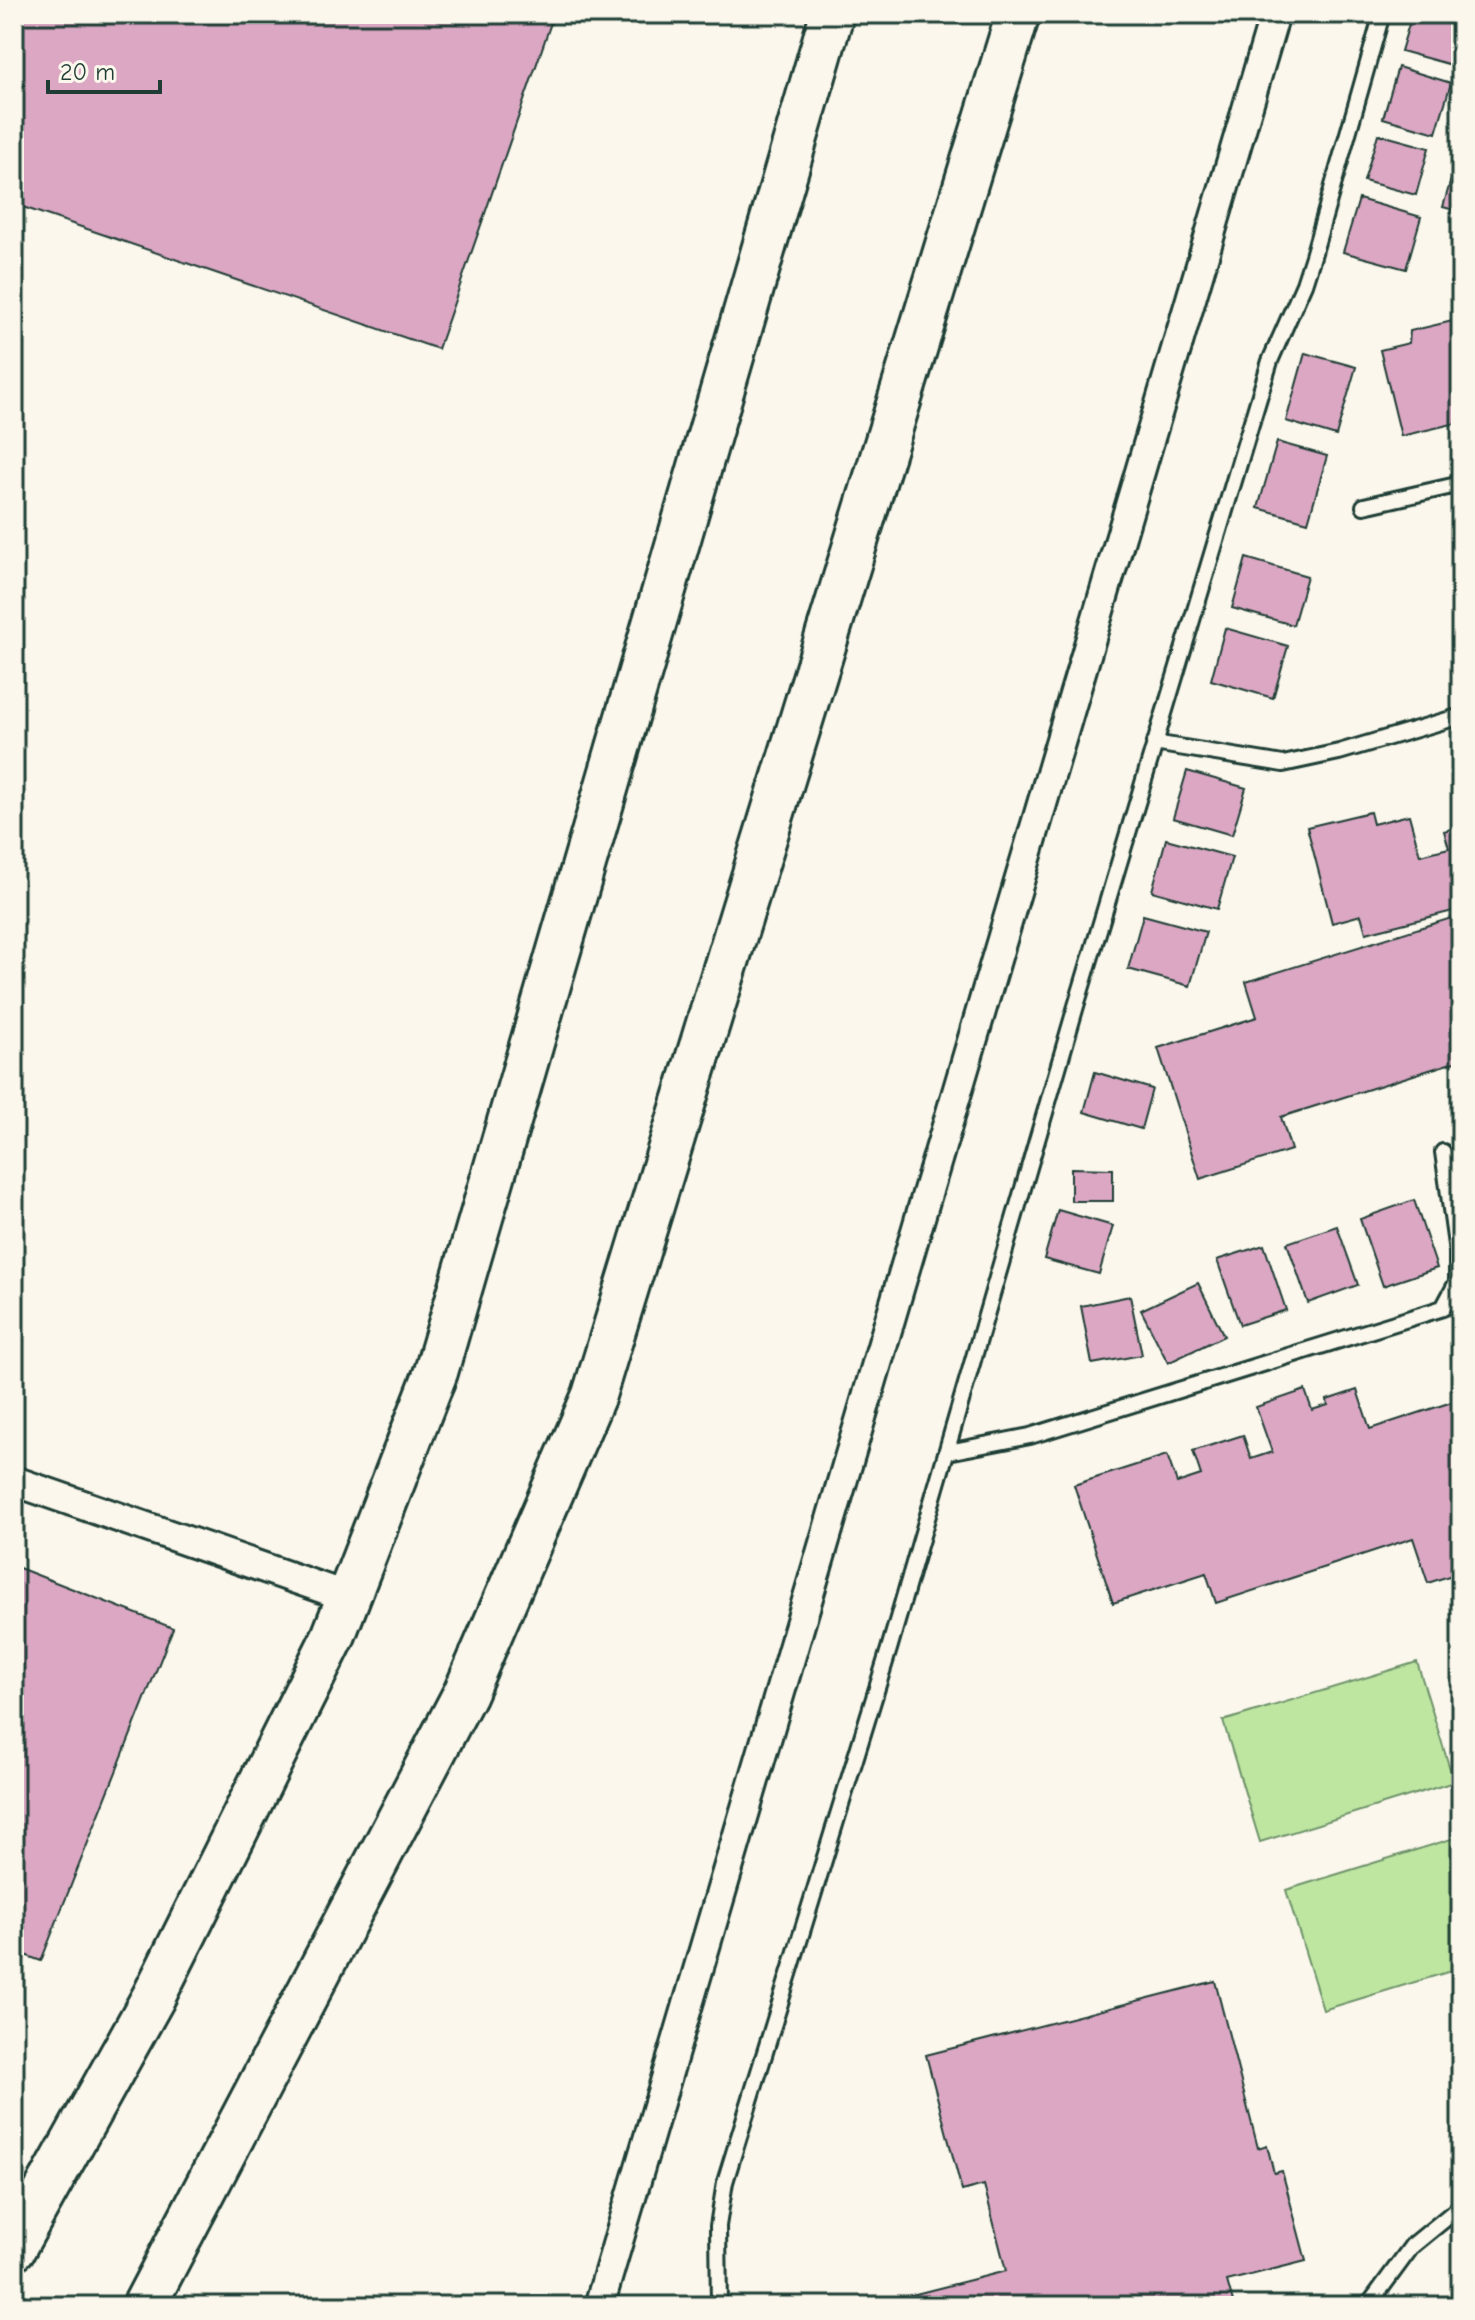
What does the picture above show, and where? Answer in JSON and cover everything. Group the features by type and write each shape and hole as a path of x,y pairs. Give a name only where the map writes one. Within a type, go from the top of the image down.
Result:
{"main road":[{"path":"14,2248 153,1998 333,1637 436,1372 832,14"},
{"path":"144,2306 465,1693 594,1395 1018,14"}],"street":[{"path":"599,2306 1275,14"},
{"path":"14,1481 348,1597"}],"lane":[{"path":"719,2306 718,2226 725,2182 948,1452 1154,743 1270,361 1309,270 1382,14"},
{"path":"1364,506 1461,484"},
{"path":"1154,743 1283,764 1339,752 1461,716"},
{"path":"948,1452 1030,1436 1443,1308 1457,1282 1457,1252 1443,1152"},
{"path":"1368,2306 1412,2246 1461,2206"}],"green space":[{"path":"1417,1662 1454,1782 1260,1842 1223,1721"},
{"path":"1461,1836 1461,1968 1323,2010 1286,1890"}],"building":[{"path":"19,14 554,14 438,349 14,204 14,29"},
{"path":"1412,14 1461,15 1461,45 1455,66 1401,51"},
{"path":"1398,67 1451,83 1436,133 1383,118"},
{"path":"1378,134 1429,148 1416,195 1364,181"},
{"path":"1458,155 1461,156 1461,212 1443,207"},
{"path":"1359,199 1421,217 1406,269 1343,252"},
{"path":"1461,319 1461,422 1401,436 1380,350 1409,343 1410,331"},
{"path":"1305,353 1356,367 1336,436 1286,421"},
{"path":"1277,442 1327,456 1308,522 1258,508"},
{"path":"1246,558 1307,576 1293,625 1232,608"},
{"path":"1225,628 1288,646 1273,698 1211,680"},
{"path":"1187,771 1246,788 1232,835 1173,818"},
{"path":"1370,812 1373,824 1409,815 1420,855 1449,848 1444,831 1461,826 1461,909 1366,933 1361,915 1332,923 1307,827"},
{"path":"1166,839 1232,857 1217,909 1152,891"},
{"path":"1143,915 1206,932 1190,986 1128,969"},
{"path":"1461,915 1461,1060 1281,1117 1291,1150 1200,1179 1158,1048 1257,1017 1246,982"},
{"path":"1095,1072 1152,1089 1141,1129 1084,1112"},
{"path":"1071,1168 1113,1169 1113,1201 1071,1201"},
{"path":"1414,1200 1437,1268 1383,1286 1360,1219"},
{"path":"1058,1210 1113,1226 1099,1274 1044,1259"},
{"path":"1337,1226 1358,1285 1308,1303 1287,1243"},
{"path":"1264,1245 1286,1310 1240,1325 1217,1260"},
{"path":"1198,1283 1224,1336 1168,1363 1141,1310"},
{"path":"1130,1296 1142,1355 1092,1364 1081,1306"},
{"path":"1305,1390 1312,1410 1328,1405 1327,1400 1357,1390 1370,1429 1461,1399 1461,1572 1428,1583 1413,1538 1216,1603 1206,1573 1113,1603 1074,1485 1167,1455 1177,1483 1201,1475 1193,1451 1243,1435 1251,1459 1272,1452 1256,1407"},
{"path":"14,1566 173,1628 41,1961 14,1951"},
{"path":"1215,1981 1258,2148 1267,2145 1274,2173 1282,2171 1306,2261 1227,2281 1234,2306 885,2306 884,2302 1006,2271 984,2185 962,2191 926,2055"}]}
